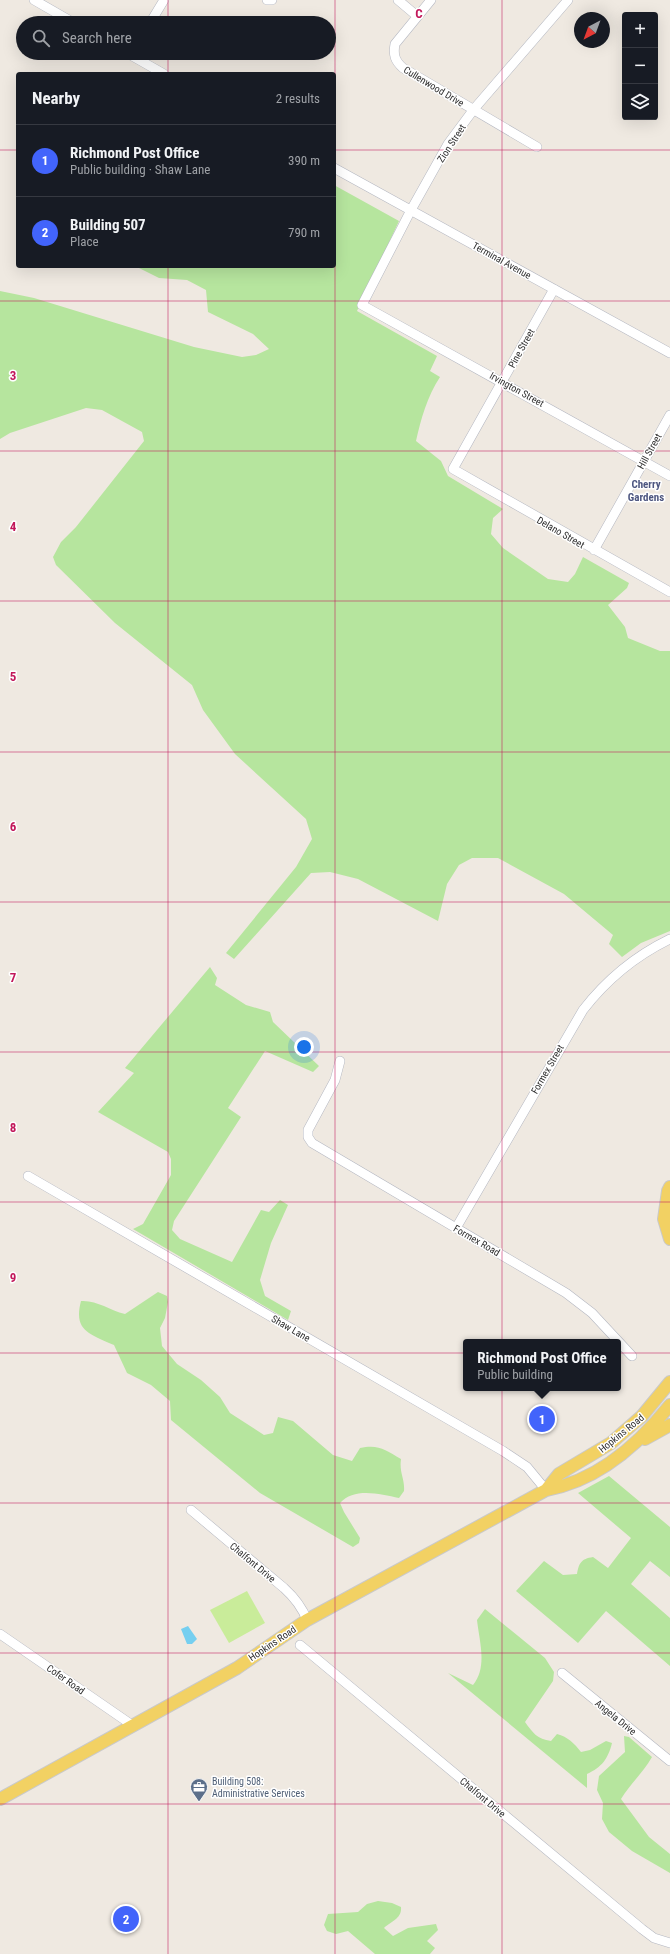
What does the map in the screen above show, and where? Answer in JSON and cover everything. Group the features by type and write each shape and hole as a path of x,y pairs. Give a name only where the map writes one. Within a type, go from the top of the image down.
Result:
{"main road":[{"path":"670,1187 668,1191 664,1219 670,1238"},
{"name":"Hopkins Road","path":"546,1490 559,1474 611,1443 642,1416 670,1382"},
{"name":"Hopkins Road","path":"0,1799 237,1668 307,1620 546,1490 566,1486 597,1470 635,1444 670,1405"},
{"path":"635,1444 670,1425"}],"street":[{"path":"34,0 62,16"},
{"path":"154,16 164,0"},
{"path":"398,0 417,16"},
{"name":"Cullenwood Drive","path":"431,0 395,44 394,50 397,62 403,68 537,147"},
{"name":"Zion Street","path":"362,305 411,210 448,144 474,109 568,0"},
{"path":"140,60 161,72"},
{"name":"Terminal Avenue","path":"336,169 670,353"},
{"name":"Pine Street","path":"452,469 554,289"},
{"name":"Irvington Street","path":"362,305 503,381 670,476"},
{"name":"Hill Street","path":"594,550 670,415"},
{"name":"Delano Street","path":"452,469 670,592"},
{"name":"Formex Street","path":"456,1228 583,1010 599,990 622,968 646,951 670,939"},
{"name":"Formex Road","path":"340,1061 335,1080 309,1125 307,1133 310,1140 318,1147 566,1293 592,1313 616,1339"},
{"name":"Shaw Lane","path":"28,1176 503,1452 527,1467 546,1490"},
{"name":"Formex Road","path":"621,1344 632,1356"},
{"name":"Chalfont Drive","path":"191,1510 294,1597 304,1612 307,1620"},
{"name":"Cofer Road","path":"0,1634 132,1725"},
{"name":"Chalfont Drive","path":"300,1645 642,1929 654,1938 670,1943"},
{"name":"Angela Drive","path":"562,1673 670,1761"}],"green space":[{"path":"336,186 399,221 357,311 437,356 430,371 440,377 431,392 425,408 416,441 441,461 448,476 503,509 493,518 491,534 503,548 548,579 568,582 575,574 583,557 629,583 627,588 608,605 625,627 628,638 660,651 670,651 670,931 641,943 622,957 609,944 613,935 564,894 498,858 472,858 459,865 447,884 438,921 358,879 330,872 311,873 234,959 226,953 296,867 312,839 306,819 235,754 203,710 192,685 115,623 56,565 53,557 61,542 76,527 144,441 142,432 102,410 86,408 10,433 0,439 0,291 34,298 194,347 242,357 256,355 269,349 253,334 208,312 206,290 187,280 159,278 139,268 336,268"},
{"path":"210,967 217,978 215,985 246,1005 270,1012 273,1022 319,1066 313,1072 265,1051 228,1108 241,1117 174,1221 172,1230 180,1239 232,1262 261,1210 269,1212 280,1200 288,1205 271,1243 260,1280 265,1296 291,1311 288,1320 133,1229 143,1224 171,1175 171,1159 168,1152 98,1112 134,1073 125,1068"},
{"path":"158,1292 167,1296 168,1302 165,1318 160,1328 162,1346 177,1364 201,1380 220,1397 230,1413 264,1435 273,1433 278,1417 293,1421 333,1455 352,1461 360,1448 367,1447 377,1447 401,1459 404,1491 399,1498 360,1493 346,1498 340,1503 360,1538 359,1543 353,1547 260,1493 171,1420 170,1401 151,1385 127,1373 114,1345 91,1334 82,1325 79,1319 81,1301 92,1302 125,1314"},
{"path":"609,1476 670,1527 670,1577 650,1561 631,1584 670,1618 670,1666 606,1611 578,1643 516,1591 544,1561 563,1575 577,1574 581,1562 593,1557 608,1568 631,1538 578,1493"},
{"path":"247,1591 265,1623 229,1643 210,1610"},
{"path":"485,1609 545,1658 554,1672 553,1681 525,1722 533,1732 542,1739 551,1741 557,1734 561,1735 576,1746 581,1752 590,1750 606,1741 612,1743 609,1754 604,1762 587,1774 587,1788 448,1673 473,1685 478,1678 481,1662 481,1645 477,1620"},
{"path":"624,1736 629,1737 652,1757 621,1799 649,1837 670,1854 670,1873 632,1851 609,1832 602,1819 603,1803 597,1790 599,1776 625,1752"},
{"path":"378,1901 392,1903 401,1907 398,1917 384,1928 393,1936 408,1928 436,1924 438,1930 427,1941 435,1948 430,1954 375,1954 348,1931 336,1934 327,1931 324,1925 328,1914 358,1912 367,1904"}],"water":[{"path":"188,1626 197,1639 192,1644 187,1644 181,1629"}],"place":[{"name":"Richmond Post Office","path":"542,1419"},
{"name":"Building 508: Administrative Services","path":"199,1802"},
{"name":"Building 507","path":"126,1919"}],"district":[{"name":"Cherry Gardens","path":"646,490"}]}
